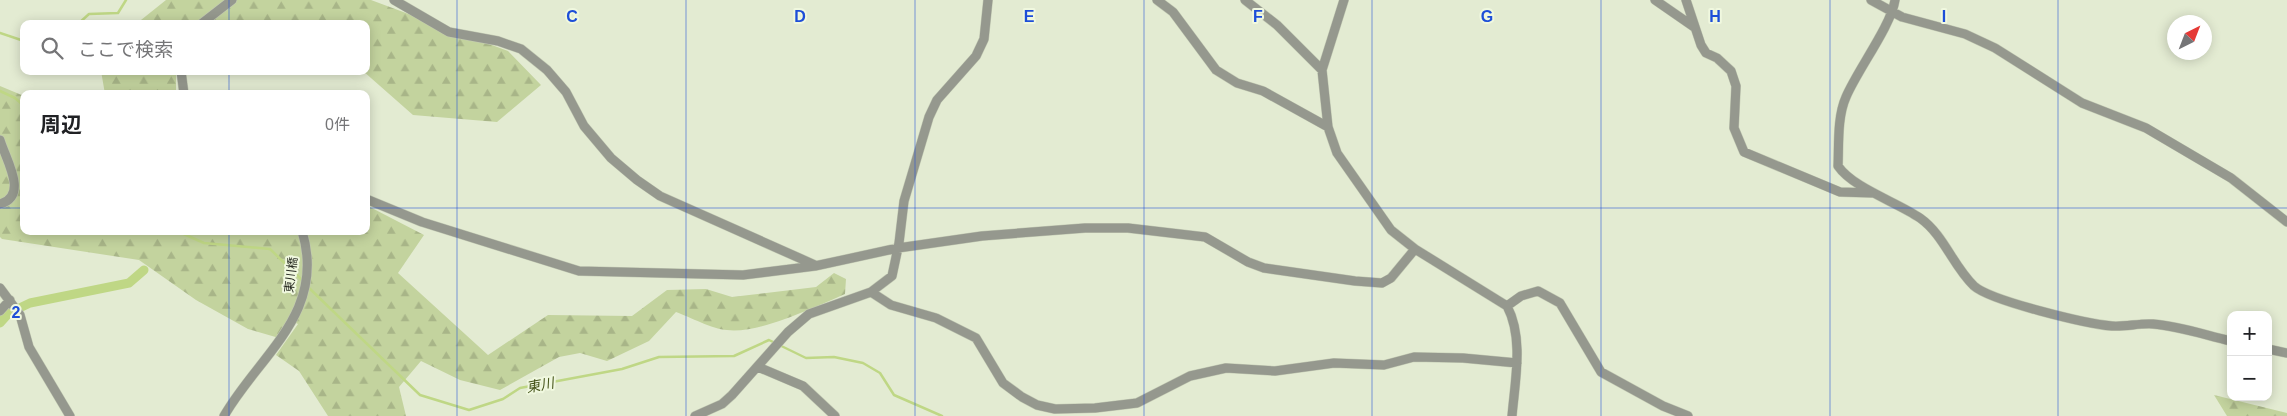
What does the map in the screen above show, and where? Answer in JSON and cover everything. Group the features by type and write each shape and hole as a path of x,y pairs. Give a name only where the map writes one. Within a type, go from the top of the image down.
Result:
{"street":[{"path":"205,20 216,10 232,0"},
{"path":"394,0 449,32 498,41 521,49 547,70 566,92 584,126 611,158 637,180 660,196 816,266"},
{"path":"695,416 722,404 758,367 788,332 809,314 871,292 892,276 898,248 904,201 929,117 937,100 976,56 984,39 988,0"},
{"path":"1157,0 1173,12 1216,70 1238,83 1263,91 1328,127"},
{"path":"1245,0 1277,25 1322,70"},
{"path":"1344,0 1322,70 1328,127 1337,153 1391,230 1415,249 1507,306 1513,325 1517,362 1512,416"},
{"path":"1655,0 1696,28"},
{"path":"1686,0 1706,53 1717,58 1731,71 1736,86 1734,128 1736,137 1744,152 1840,192 1877,193"},
{"path":"1871,0 1902,17 1964,34 1995,48 2082,103 2146,128 2231,178 2287,222"},
{"path":"1895,0 1894,12 1861,65 1845,99 1839,136 1838,166 1845,176 1877,193 1931,227 1975,286 1987,292 2040,311 2091,323 2120,326 2153,324 2227,340"},
{"path":"182,75 183,90"},
{"path":"0,140 15,185 15,196 9,202 0,204"},
{"path":"370,201 422,222 579,271 743,275 816,266 898,248 982,236 1085,228 1128,228 1205,237 1248,262 1264,268 1382,283 1391,278 1415,249"},
{"name":"東川橋","path":"224,416 293,322 305,282 307,255 303,235"},
{"path":"0,288 20,315 29,347 70,416"},
{"path":"1507,306 1521,296 1538,291 1550,296 1560,303 1601,372 1664,406 1688,416"},
{"path":"871,292 891,305 936,318 976,338 1003,383 1037,405 1055,409 1095,408 1137,402 1190,376 1226,368 1275,371 1334,363 1384,365 1414,357 1517,362"},
{"path":"0,311 11,301"},
{"path":"2272,350 2287,352"},
{"path":"758,367 803,386 834,416"}],"green space":[{"path":"166,0 371,0 508,51 541,85 497,122 413,115 368,75 370,75 370,20 141,20"},
{"path":"102,75 176,75 176,90 104,90"},
{"path":"0,86 20,94 20,235 370,235 370,207 424,235 398,273 488,355 548,315 632,316 667,290 706,289 732,297 816,287 834,273 846,279 845,294 803,312 755,328 727,330 676,312 649,341 607,361 580,353 559,357 500,390 460,380 421,361 399,387 406,416 328,416 299,371 276,355 298,324 294,322 279,338 248,329 196,300 139,260 2,239 0,237"},
{"path":"2214,395 2227,398 2227,401 2238,401 2287,413 2287,416 2227,416"}],"waterway":[{"path":"82,20 89,14 118,13 126,0"},
{"path":"0,33 20,40"},
{"name":"東川","path":"0,91 20,102"},
{"name":"東川","path":"186,235 204,243 270,249 303,281"},
{"path":"0,323 9,313 30,303 129,283 144,270"},
{"name":"東川","path":"308,287 420,395 469,410 503,399 520,388 622,369 659,357 734,356 769,340 806,358 834,357 863,363 880,373 894,395 942,416"}]}
